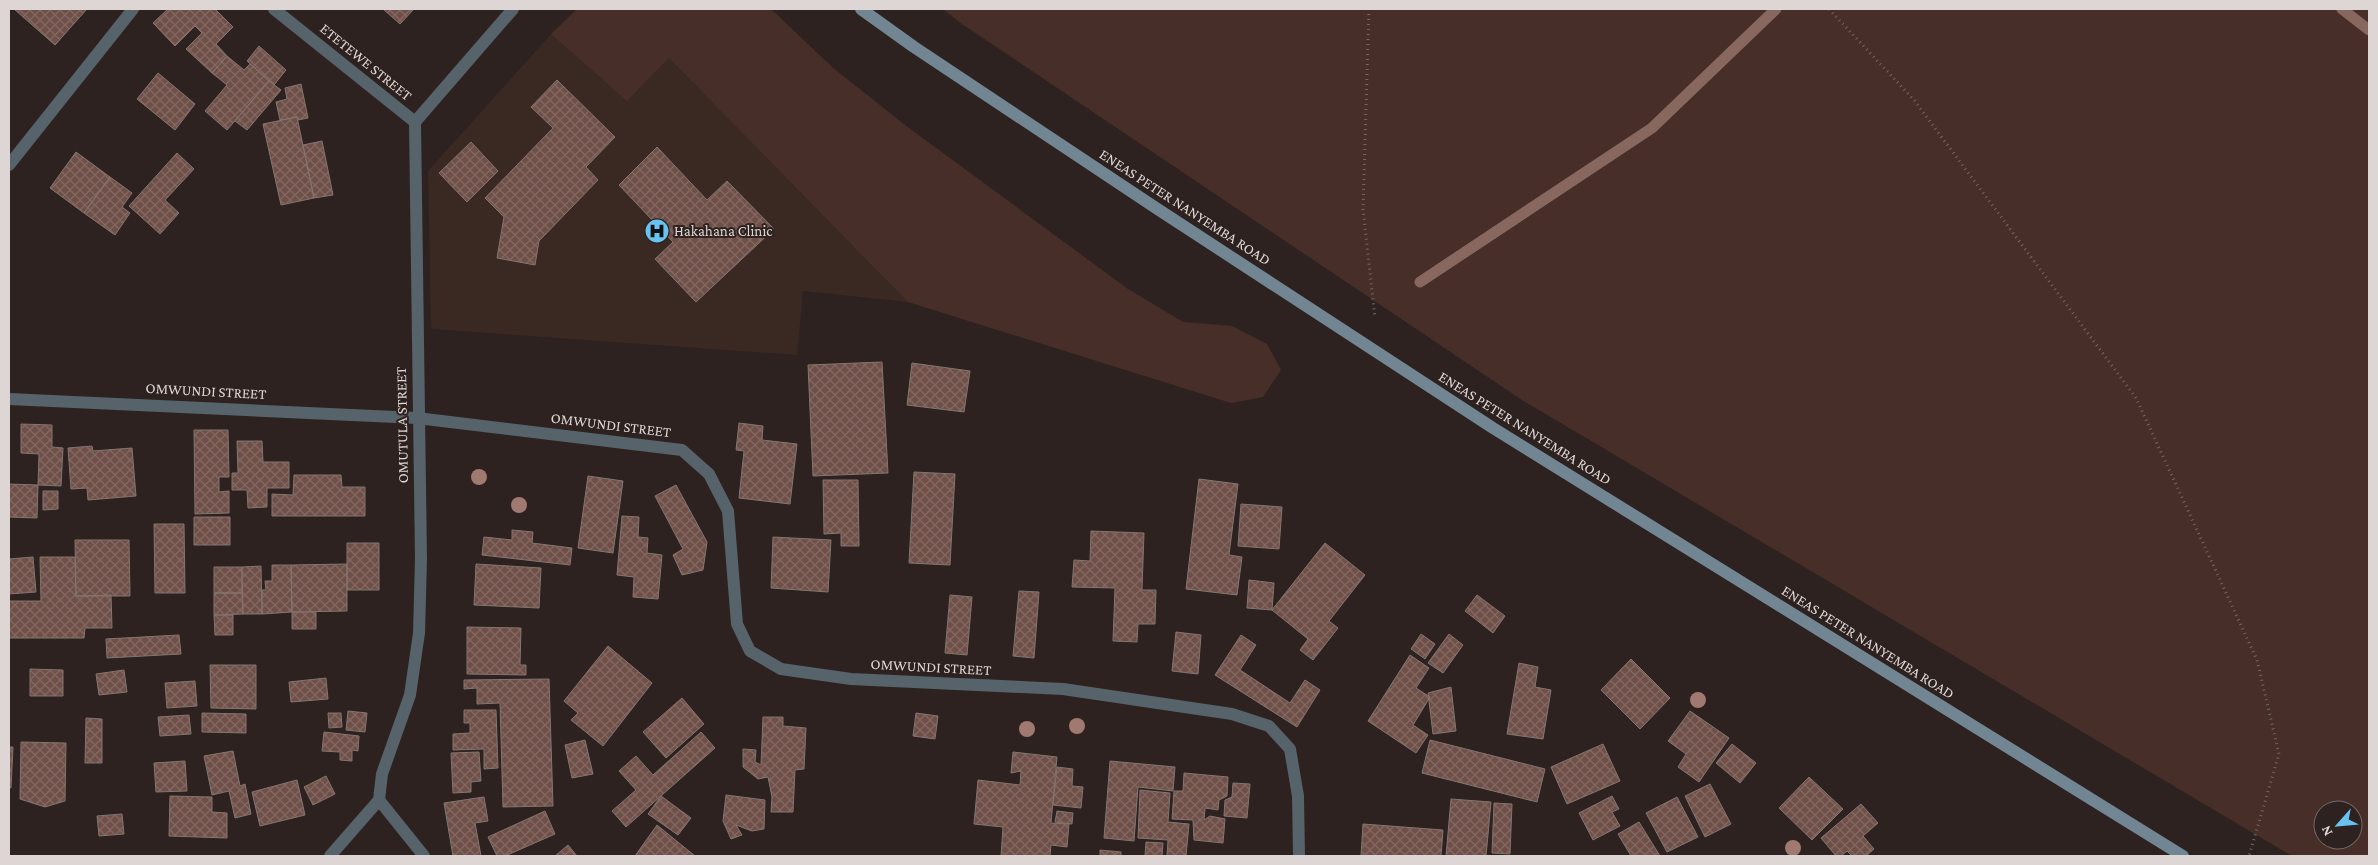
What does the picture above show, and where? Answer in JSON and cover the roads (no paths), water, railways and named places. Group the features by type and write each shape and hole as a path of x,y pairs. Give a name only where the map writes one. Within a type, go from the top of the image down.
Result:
{"main road":[{"name":"ENEAS PETER NANYEMBA ROAD","path":"861,9 946,68 1493,428 2183,856"}],"street":[{"path":"9,165 134,9"},
{"name":"ETETEWE STREET","path":"274,9 415,122"},
{"path":"415,122 513,9"},
{"name":"OMUTULA STREET","path":"379,800 382,774 410,695 420,633 421,559 417,418 415,122"},
{"name":"OMWUNDI STREET","path":"9,399 417,418 682,450 709,474 728,511 737,624 750,651 781,669 852,679 1063,689 1232,714 1269,726 1290,749 1298,796 1298,856"},
{"path":"330,856 379,800 424,856"}],"waterway":[{"path":"1420,282 1652,128 1776,9"},
{"path":"2342,9 2369,30"}],"place":[{"name":"Hakahana Clinic","path":"657,231"}]}
